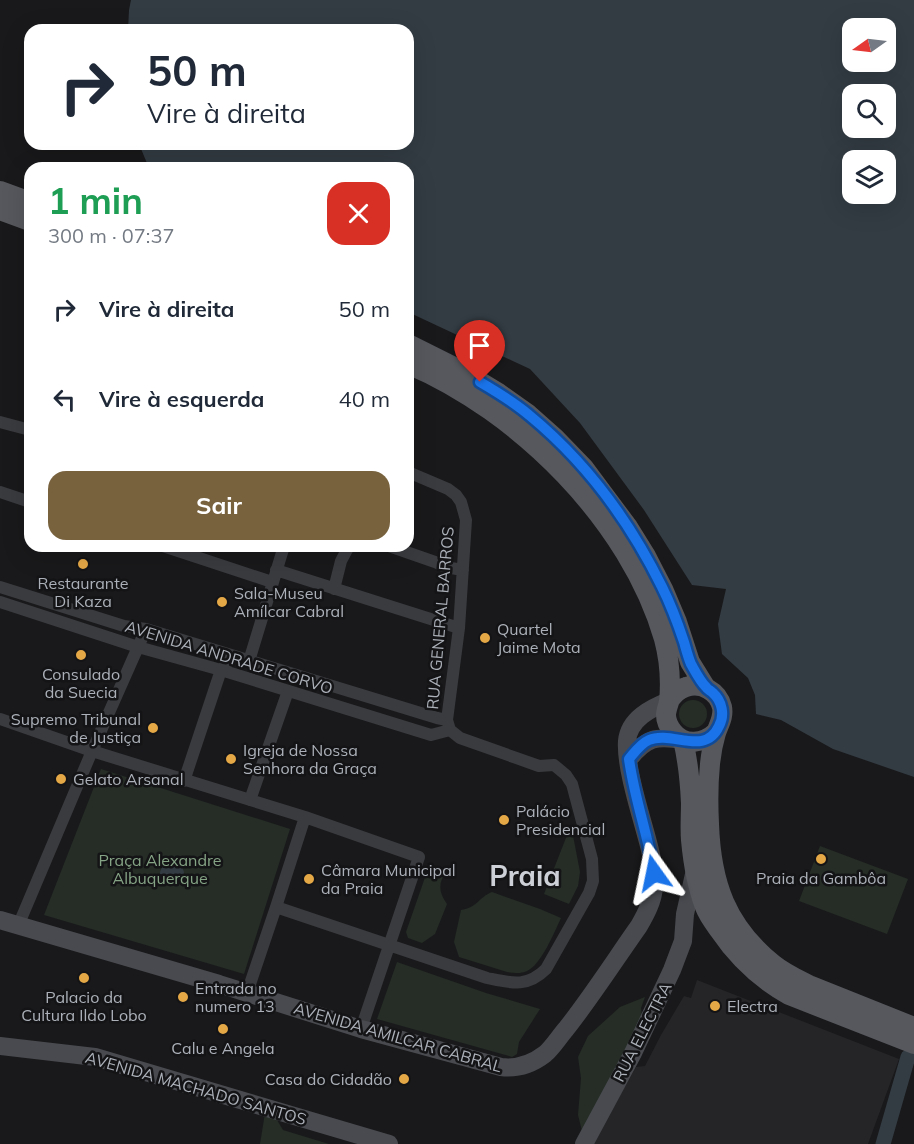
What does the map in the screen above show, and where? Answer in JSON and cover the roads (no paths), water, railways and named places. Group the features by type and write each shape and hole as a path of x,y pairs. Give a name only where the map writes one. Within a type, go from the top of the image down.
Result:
{"main road":[{"path":"0,191 24,200"},
{"path":"0,210 24,219"},
{"path":"414,347 464,372 520,408 555,438 584,468 628,527 646,556 677,622 690,662 706,688"},
{"path":"414,367 473,399 514,428 561,471 597,513 634,568 664,640 668,664 669,701 666,716 668,723 676,736 683,740 697,742 716,732"},
{"path":"669,701 684,687 695,685 713,693 722,707 709,775 711,859 719,892 728,911 748,940 774,966 793,977 914,1027"},
{"path":"683,740 689,774 691,838 699,889 706,909 729,945 770,985 789,995 914,1044"}],"street":[{"path":"0,422 24,428"},
{"name":"RUA GENERAL BARROS","path":"414,475 448,489 456,495 461,502 466,520 464,570 449,725"},
{"path":"0,492 24,500"},
{"path":"185,552 274,576 334,589 459,628"},
{"path":"249,661 282,552"},
{"path":"334,589 341,561 346,552"},
{"path":"407,552 435,561 445,567 464,570"},
{"name":"AVENIDA ANDRADE CORVO","path":"0,587 437,718 449,725"},
{"name":"AVENIDA ANDRADE CORVO","path":"0,602 138,647 221,670 431,735 449,725"},
{"path":"18,926 146,629"},
{"path":"184,781 221,670 234,656"},
{"path":"250,800 288,691"},
{"name":"AVENIDA AMILCAR CABRAL","path":"0,920 361,1029 510,1068 531,1063 545,1053 579,1011 648,911 654,887 654,873 631,775 627,740 639,718 650,709 669,701"},
{"path":"0,719 92,752 305,817 419,857 361,1029"},
{"path":"276,907 487,978 519,983 538,977 546,969 589,893 593,881 592,859 572,784 554,765 539,766 460,738 449,725"},
{"path":"629,759 639,747 649,740 658,738 683,740"},
{"path":"247,993 305,817"},
{"name":"RUA ELECTRA","path":"584,1144 668,982 682,941 695,868"},
{"path":"685,914 706,909"},
{"name":"AVENIDA MACHADO SANTOS","path":"0,1046 95,1056 389,1144"}],"waterway":[{"path":"883,1144 908,1057"}],"place":[{"name":"Restaurante Di Kaza","path":"83,564"},
{"name":"Sala-Museu Amílcar Cabral","path":"222,602"},
{"name":"Quartel Jaime Mota","path":"485,638"},
{"name":"Consulado da Suecia","path":"81,655"},
{"name":"Supremo Tribunal de Justiça","path":"153,728"},
{"name":"Igreja de Nossa Senhora da Graça","path":"231,759"},
{"name":"Gelato Arsanal","path":"61,779"},
{"name":"Palácio Presidencial","path":"504,820"},
{"name":"Praia da Gambôa","path":"821,859"},
{"name":"Câmara Municipal da Praia","path":"309,879"},
{"name":"Palacio da Cultura Ildo Lobo","path":"84,978"},
{"name":"Entrada no numero 13","path":"183,997"},
{"name":"Electra","path":"715,1006"},
{"name":"Calu e Angela","path":"223,1029"},
{"name":"Casa do Cidadão","path":"404,1079"}],"district":[{"name":"Praia","path":"525,875"}],"park label":[{"name":"Praça Alexandre Albuquerque","path":"160,869"}]}
